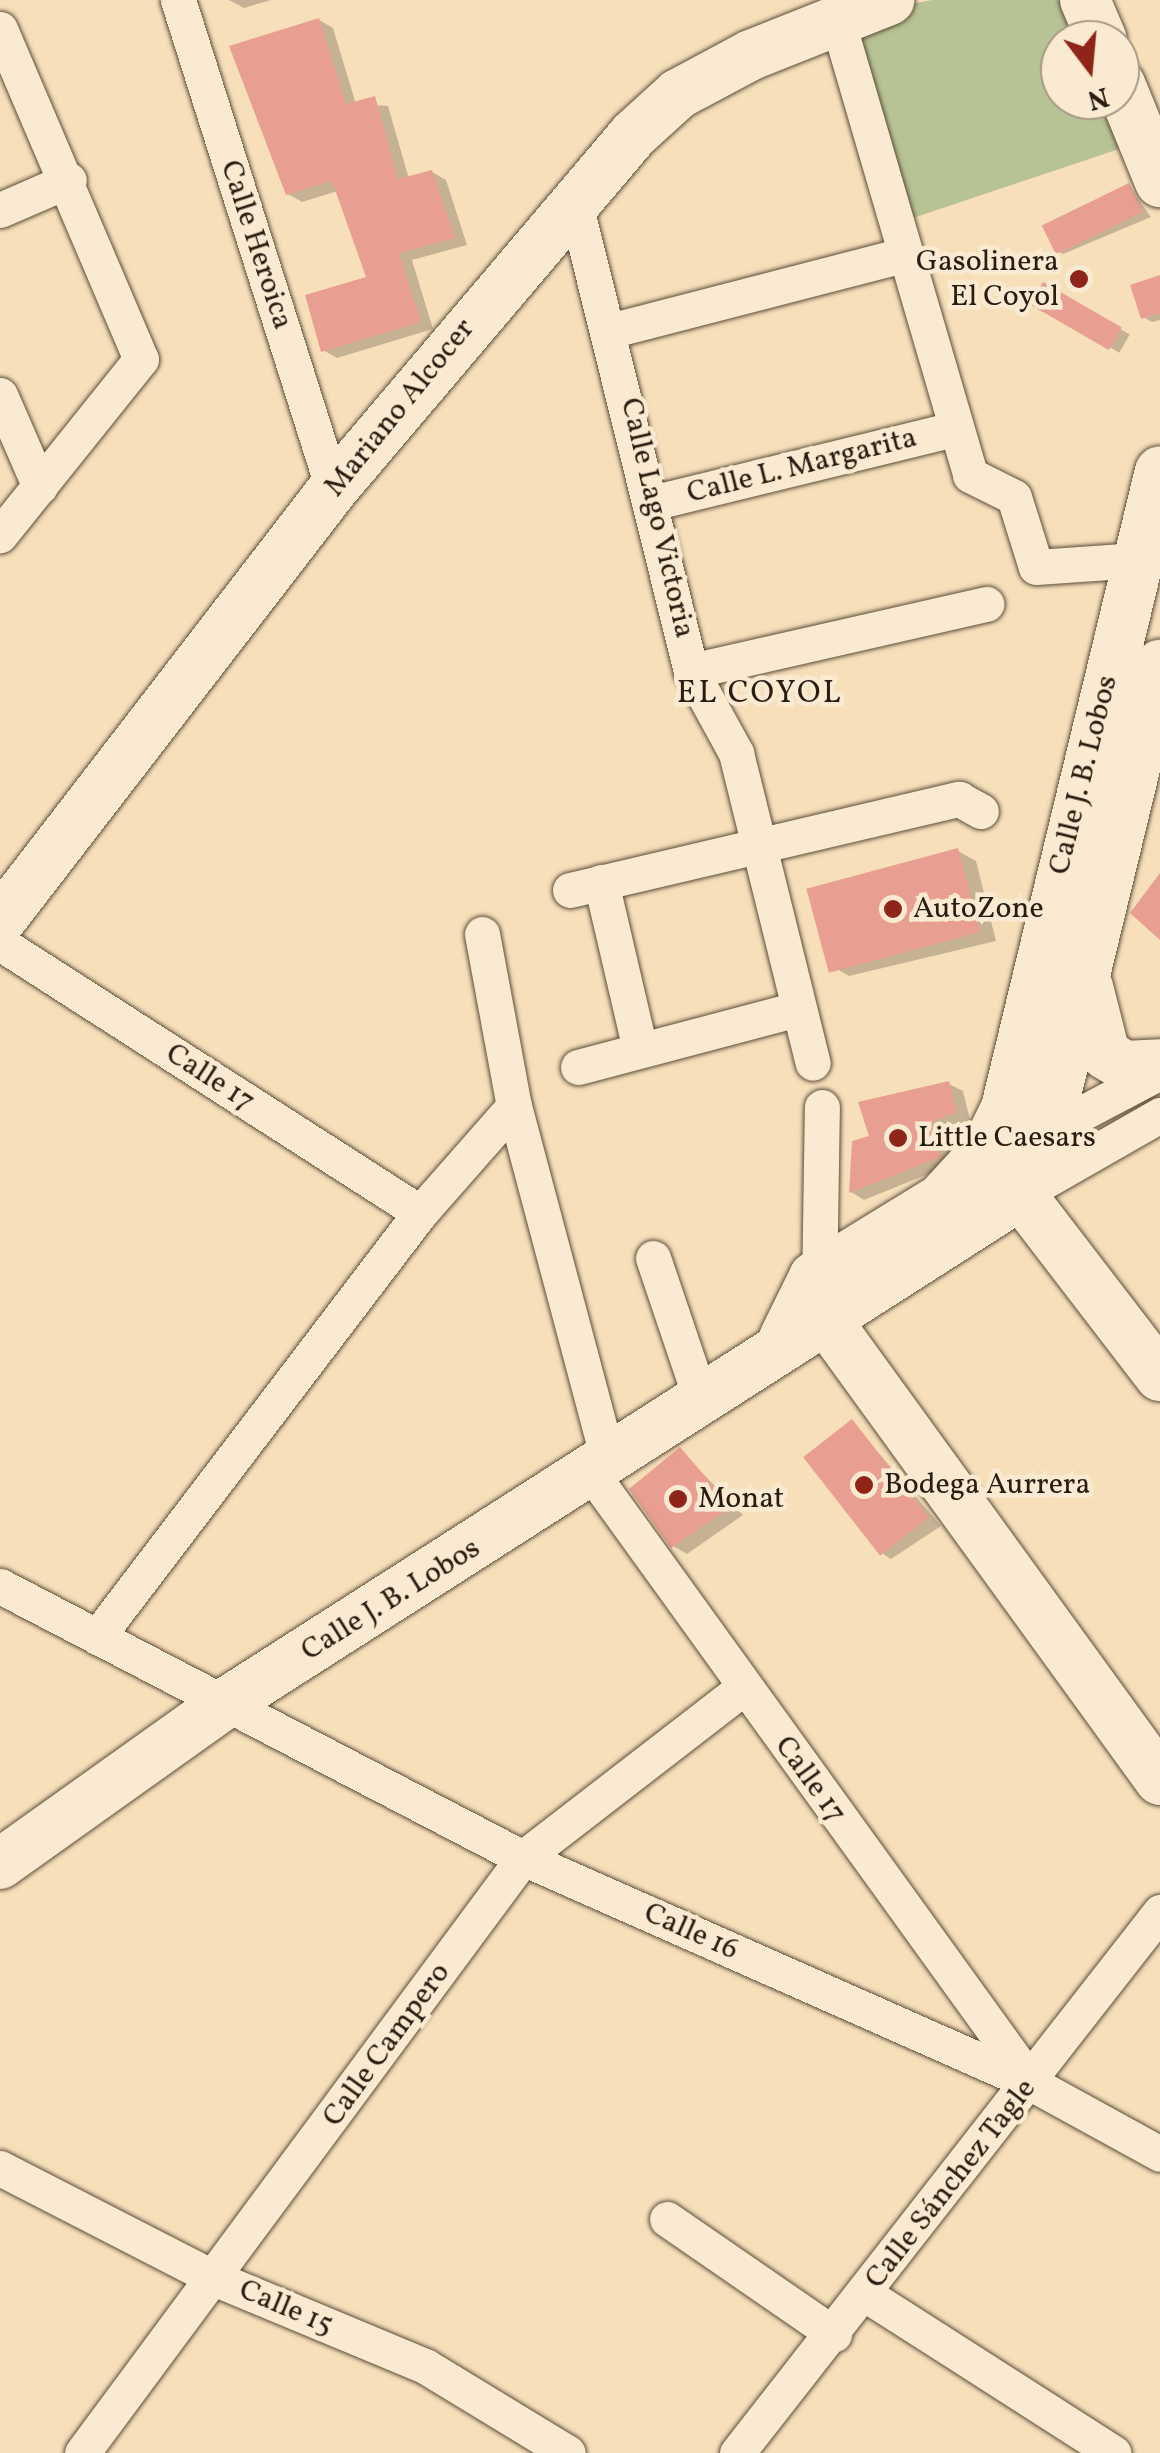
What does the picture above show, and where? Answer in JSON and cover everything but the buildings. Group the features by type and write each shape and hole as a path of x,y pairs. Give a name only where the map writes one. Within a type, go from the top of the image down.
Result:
{"main road":[{"name":"Mariano Alcocer","path":"0,921 333,489 574,198 678,94 828,14 888,0"},
{"path":"1135,120 1160,182"},
{"name":"Calle J. B. Lobos","path":"0,1864 224,1704 600,1468 700,1397 809,1312 941,1199 985,1150 1006,1108 1160,471"},
{"name":"Calle J. B. Lobos","path":"809,1312 1022,1194 1046,1136 1160,665"},
{"path":"1088,958 1099,1047 1118,1064 1160,1064"},
{"path":"985,1150 1160,1376"},
{"path":"809,1312 1154,1763"}],"street":[{"name":"Calle Heroica","path":"178,0 333,489"},
{"path":"828,14 904,255 950,430 970,475 1014,497 1036,567 1138,560"},
{"path":"0,30 69,180 140,359 0,535"},
{"path":"0,210 69,180"},
{"name":"Calle Lago Victoria","path":"574,198 613,330 691,670 736,753 813,1063"},
{"path":"613,330 904,255"},
{"path":"0,395 40,487"},
{"name":"Calle L. Margarita","path":"655,502 950,430"},
{"path":"691,670 986,604"},
{"path":"640,1050 586,886 757,842 959,798 981,811"},
{"path":"482,934 514,1106 600,1468"},
{"name":"Calle 17","path":"0,943 420,1213"},
{"path":"578,1067 798,1009"},
{"path":"985,1150 1046,1136 1160,1072"},
{"path":"97,1637 420,1213 514,1106"},
{"path":"809,1312 822,1108"},
{"path":"1022,1194 1160,1115"},
{"path":"653,1258 700,1397"},
{"name":"Calle 17","path":"600,1468 743,1688 1031,2083"},
{"name":"Calle 16","path":"0,1586 523,1858 1031,2083 1160,2154"},
{"name":"Calle Campero","path":"82,2453 216,2279 523,1858 743,1688"},
{"name":"Calle Sánchez Tagle","path":"737,2453 1031,2083 1160,1912"},
{"name":"Calle 15","path":"0,2168 216,2279 425,2366 568,2453"},
{"path":"668,2218 834,2334"},
{"path":"865,2294 1114,2453"}],"green space":[{"path":"932,0 1062,0 1070,20 1040,20 1040,120 1114,120 1125,147 895,224 837,19"}],"place":[{"name":"Gasolinera El Coyol","path":"1079,279"},
{"name":"AutoZone","path":"893,909"},
{"name":"Little Caesars","path":"898,1138"},
{"name":"Bodega Aurrera","path":"864,1485"},
{"name":"Monat","path":"678,1499"}],"district":[{"name":"EL COYOL","path":"760,694"}]}
